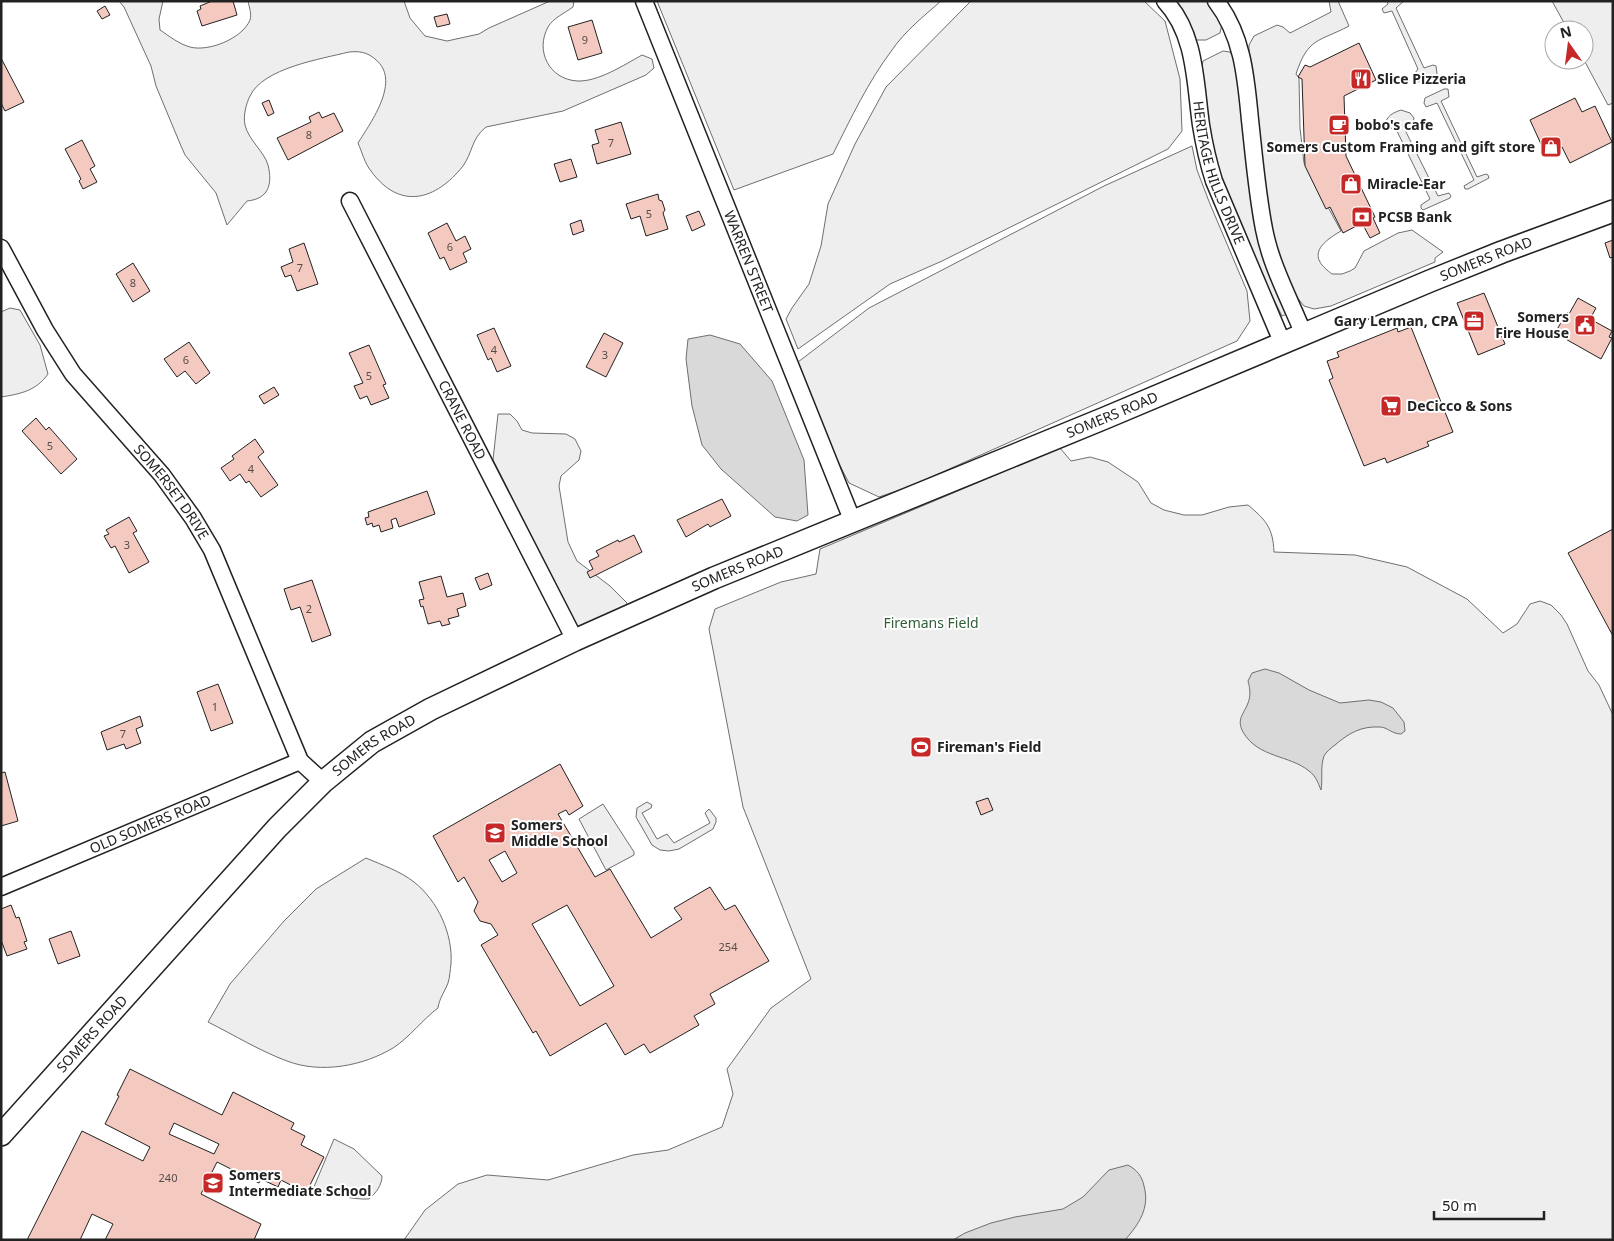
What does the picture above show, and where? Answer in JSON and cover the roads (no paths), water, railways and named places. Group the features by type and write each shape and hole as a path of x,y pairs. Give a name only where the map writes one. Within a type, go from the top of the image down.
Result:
{"main road":[{"name":"SOMERS ROAD","path":"1,1135 243,865 323,782 372,742 397,726 574,640 714,578 1502,252 1613,211"}],"street":[{"name":"WARREN STREET","path":"644,1 852,522"},
{"name":"HERITAGE HILLS DRIVE","path":"1165,1 1180,20 1192,56 1206,154 1214,181 1283,344"},
{"name":"HERITAGE HILLS DRIVE","path":"1216,1 1228,19 1237,38 1242,57 1264,231 1284,289 1304,335"},
{"name":"CRANE ROAD","path":"350,201 574,640"},
{"name":"SOMERSET DRIVE","path":"1,248 45,330 73,374 162,474 193,518 212,550 300,761"},
{"path":"300,761 323,782"},
{"name":"OLD SOMERS ROAD","path":"1,887 300,761"}],"place":[{"name":"Slice Pizzeria","path":"1361,79"},
{"name":"bobo's cafe","path":"1339,125"},
{"name":"Somers Custom Framing and gift store","path":"1551,147"},
{"name":"Miracle-Ear","path":"1351,184"},
{"name":"PCSB Bank","path":"1362,217"},
{"name":"Gary Lerman, CPA","path":"1474,321"},
{"name":"Somers Fire House","path":"1585,325"},
{"name":"DeCicco & Sons","path":"1391,406"},
{"name":"Fireman's Field","path":"921,747"},
{"name":"Somers Middle School","path":"495,833"},
{"name":"Somers Intermediate School","path":"213,1183"}],"park label":[{"name":"Firemans Field","path":"931,623"}]}
